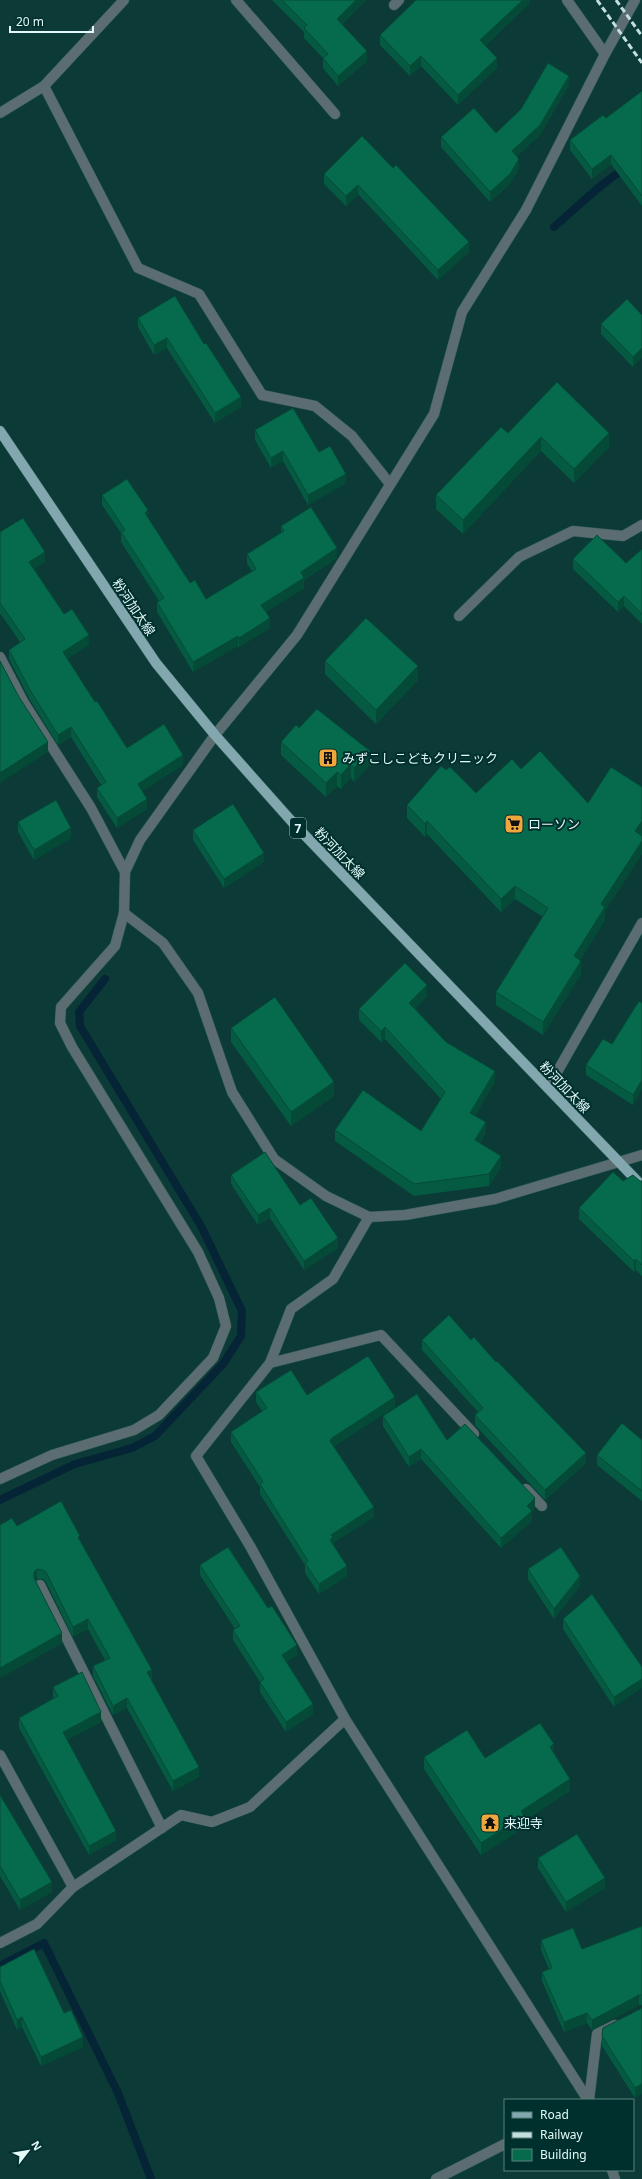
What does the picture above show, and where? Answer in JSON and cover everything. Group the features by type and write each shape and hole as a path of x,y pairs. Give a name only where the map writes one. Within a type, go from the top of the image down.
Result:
{"main road":[{"name":"粉河加太線","path":"0,431 156,663 215,735 294,824 642,1186"}],"street":[{"path":"0,113 44,86 124,0"},
{"path":"236,0 334,114"},
{"path":"567,0 605,54"},
{"path":"0,1479 52,1455 134,1430 159,1415 213,1358 226,1326 219,1298 198,1252 72,1047 60,1023 61,1007 115,946 124,913 125,872 140,840 215,735 297,635 434,414 462,312 526,210 605,54 635,0"},
{"path":"44,86 138,268 198,294 262,395 315,406 352,436 390,484"},
{"path":"459,616 519,557 573,531 623,536 642,525"},
{"path":"0,656 24,703 91,808 125,872"},
{"path":"124,913 163,943 198,993 232,1092 274,1159 326,1196 369,1217 405,1215 496,1199 642,1155"},
{"path":"548,1088 642,923"},
{"path":"369,1217 333,1279 291,1309 270,1363 196,1456 250,1546 345,1719 587,2099"},
{"path":"270,1363 381,1335 483,1443"},
{"path":"521,1483 542,1506"},
{"path":"40,1585 162,1828"},
{"path":"0,1943 37,1924 73,1887 181,1815 212,1822 250,1807 345,1719"},
{"path":"0,1755 73,1887"},
{"path":"588,2099 597,2034 623,2021"},
{"path":"436,2179 504,2145"}],"building":[{"path":"282,0 356,0 337,19 367,51 338,76 323,58 328,54 304,28 307,25"},
{"path":"416,0 523,0 480,40 497,58 458,95 421,56 410,66 380,35"},
{"path":"548,63 569,76 540,125 512,151 519,159 510,174 490,192 441,137 474,108 496,133 521,109"},
{"path":"642,91 642,196 611,155 592,169 570,140 603,115 606,118"},
{"path":"362,136 393,168 396,165 469,242 438,270 358,185 346,196 324,174"},
{"path":"175,296 204,344 206,343 241,397 215,413 167,338 154,345 138,318"},
{"path":"627,299 642,315 642,348 633,357 601,324"},
{"path":"557,382 609,433 574,469 541,437 463,520 436,495 501,427 508,433"},
{"path":"293,408 319,452 330,446 346,474 308,495 283,451 271,458 255,430"},
{"path":"127,479 148,510 145,513 190,583 195,580 206,599 256,569 247,554 284,531 281,526 311,507 337,548 301,572 304,578 261,605 270,618 239,638 238,636 193,662 157,602 164,598 121,532 125,530 102,495"},
{"path":"23,518 45,552 29,562 64,614 72,609 89,635 63,652 95,702 97,701 127,748 164,724 183,755 138,784 147,799 117,818 97,788 106,782 71,727 58,735 30,690 9,650 25,639 0,603 0,532"},
{"path":"597,535 626,563 642,549 642,614 624,596 618,602 573,559"},
{"path":"366,618 418,666 376,710 325,661"},
{"path":"0,661 19,697 48,742 0,773"},
{"name":"みずこしこどもクリニック","path":"317,709 370,751 354,768 351,764 341,775 337,772 326,783 281,742 296,725 299,728"},
{"path":"540,751 588,803 611,767 642,787 642,821 635,831 642,836 642,841 601,904 605,907 574,956 581,961 543,1022 496,992 548,908 515,886 501,899 427,821 425,824 407,805 441,766 446,770 450,767 476,793 512,759 521,769"},
{"path":"56,800 71,828 34,850 18,822"},
{"path":"233,804 264,853 224,879 193,830"},
{"path":"405,963 427,985 409,1003 446,1042 495,1071 470,1113 486,1122 475,1140 501,1156 489,1174 414,1184 335,1130 363,1090 421,1131 445,1092 385,1027 381,1031 359,1009"},
{"path":"275,997 334,1082 291,1112 231,1028"},
{"path":"639,1001 642,1003 642,1080 633,1095 586,1065 603,1039 612,1044"},
{"path":"265,1152 300,1205 311,1198 338,1238 304,1261 270,1208 258,1215 231,1175"},
{"path":"613,1172 623,1181 633,1175 642,1181 642,1265 636,1259 634,1261 579,1208"},
{"path":"449,1315 471,1340 474,1337 496,1362 497,1361 586,1453 545,1490 475,1415 483,1408 422,1340"},
{"path":"368,1356 395,1397 332,1438 330,1441 374,1507 331,1535 333,1537 330,1540 347,1566 319,1584 305,1563 308,1561 260,1484 263,1482 231,1432 267,1408 256,1392 291,1370 307,1395"},
{"path":"417,1394 447,1440 465,1424 535,1498 527,1506 532,1511 501,1538 421,1449 409,1457 383,1416"},
{"path":"622,1423 642,1440 642,1491 597,1455"},
{"path":"61,1501 80,1536 78,1537 152,1670 147,1672 199,1767 173,1781 127,1698 113,1706 93,1666 110,1658 88,1619 73,1627 46,1572 43,1570 37,1569 34,1572 34,1578 62,1633 0,1668 0,1525 12,1518 17,1526"},
{"path":"228,1547 268,1608 272,1606 297,1645 282,1655 313,1704 286,1722 260,1682 264,1679 233,1630 240,1626 200,1565"},
{"path":"561,1547 580,1576 554,1609 528,1569"},
{"path":"592,1594 642,1667 642,1679 614,1697 563,1619"},
{"path":"82,1672 101,1712 63,1732 116,1831 89,1846 19,1718 58,1696 53,1687"},
{"path":"540,1723 554,1744 550,1747 570,1779 521,1811 524,1816 481,1843 424,1757 467,1730 485,1758"},
{"path":"0,1795 52,1882 20,1900 0,1866"},
{"path":"577,1834 605,1878 566,1902 538,1858"},
{"path":"642,1926 642,1995 639,1995 592,2020 587,2013 564,2022 542,1972 552,1968 541,1940 573,1928 582,1949"},
{"path":"34,1949 64,2013 71,2010 83,2037 41,2057 22,2017 17,2020 0,1981 0,1967"},
{"path":"642,2008 642,2084 635,2088 602,2036 603,2028"}],"waterway":[{"path":"554,227 607,181 618,173 642,160"},
{"path":"0,1500 75,1464 132,1448 155,1436 223,1364 241,1336 242,1311 201,1226 80,1026 79,1012 105,979"},
{"path":"0,1966 44,1943 118,2093 151,2179"}],"railway":[{"path":"597,0 642,63"},
{"path":"616,0 642,36"}],"place":[{"name":"みずこしこどもクリニック","path":"328,758"},
{"name":"ローソン","path":"514,824"},
{"name":"来迎寺","path":"490,1823"}]}
